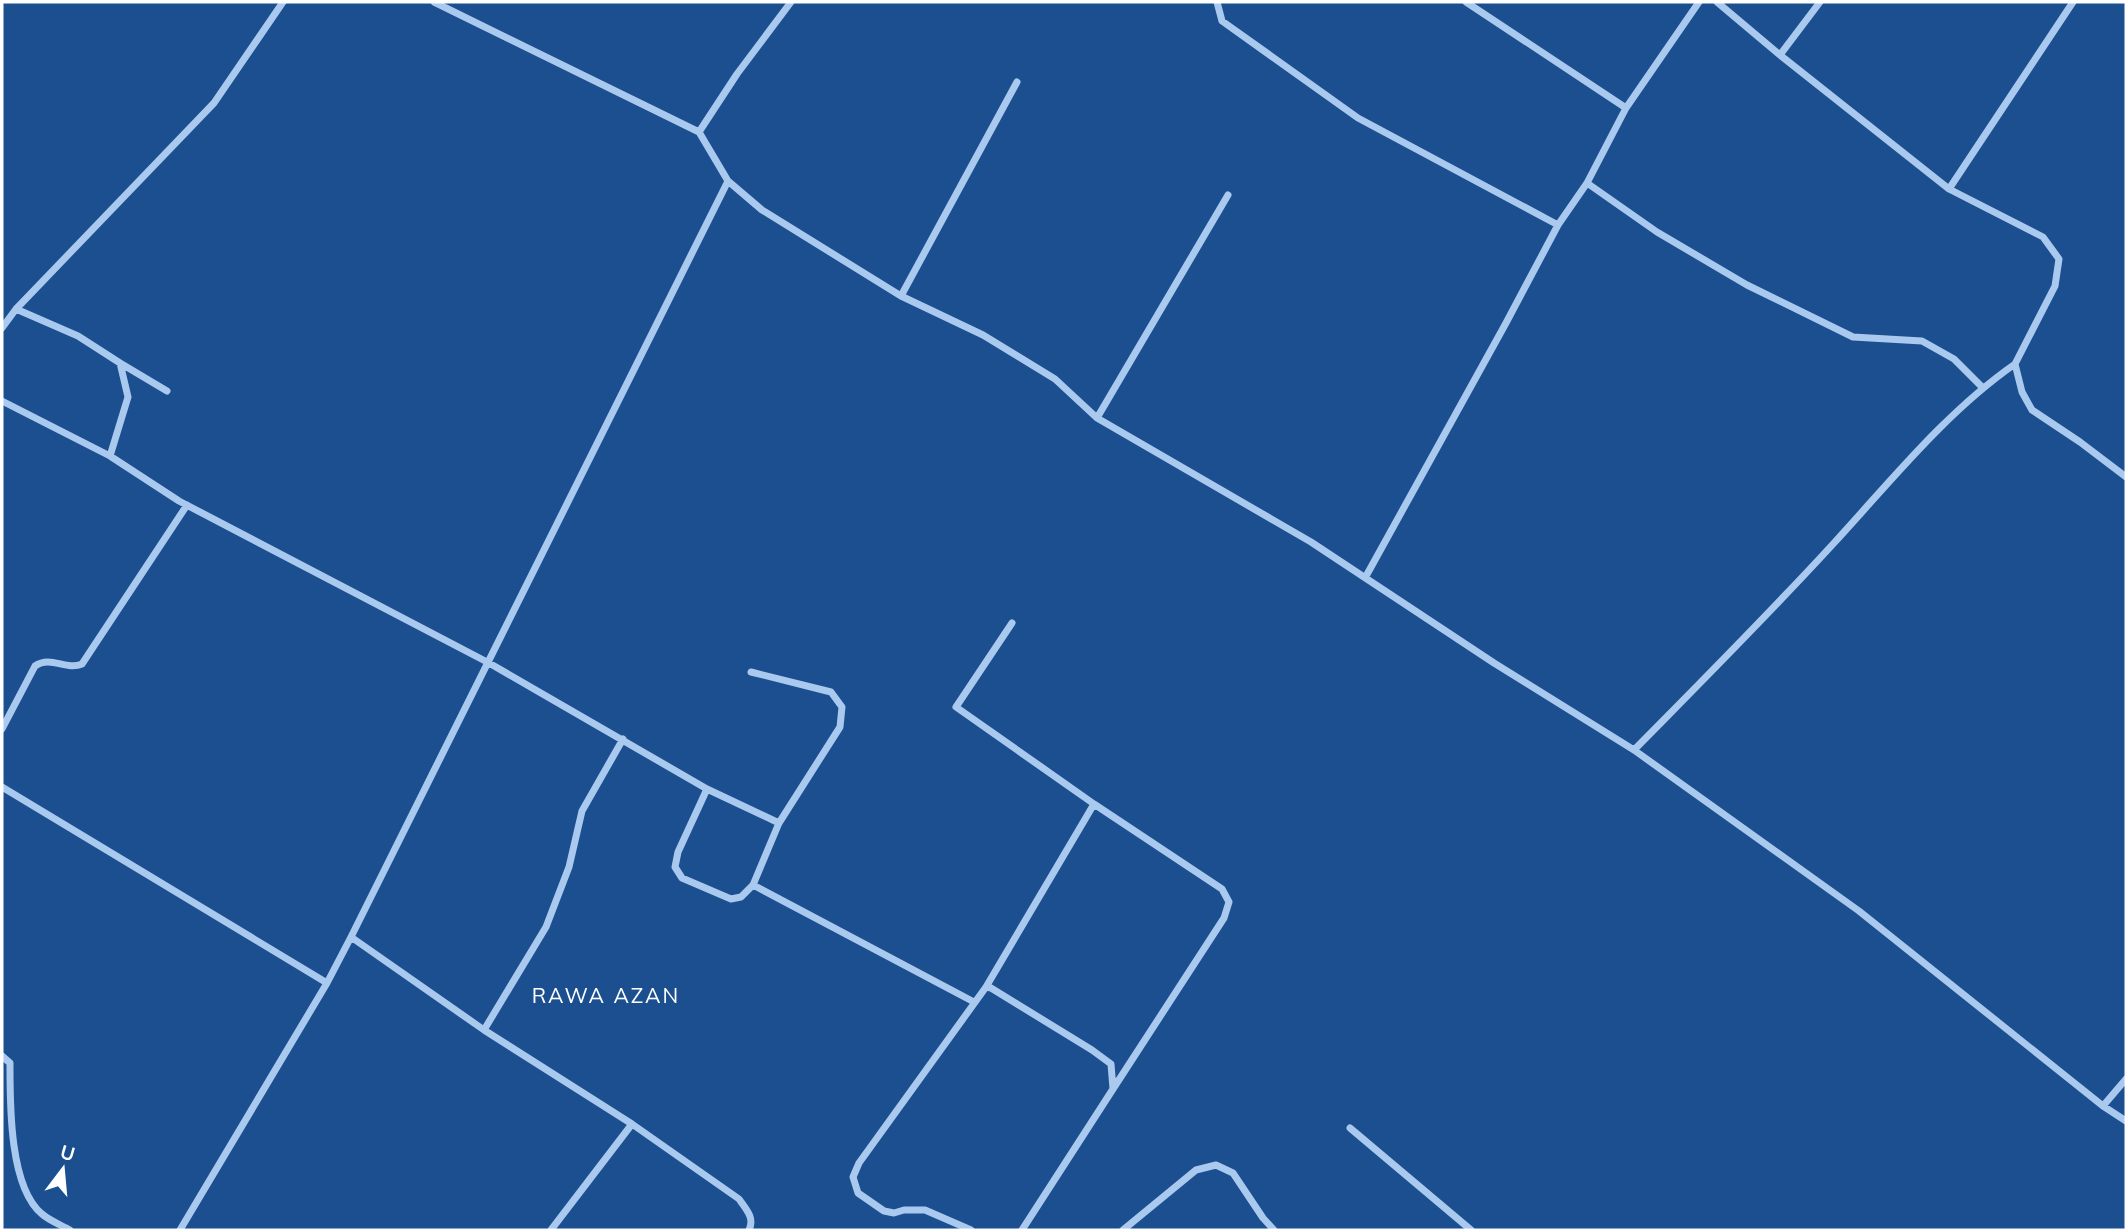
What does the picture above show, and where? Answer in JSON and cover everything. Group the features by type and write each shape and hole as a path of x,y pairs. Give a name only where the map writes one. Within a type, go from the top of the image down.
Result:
{"street":[{"path":"2,328 16,309 214,103 283,2"},
{"path":"434,2 699,132 728,181 762,211 901,296 983,335 1055,379 1097,418 1311,542 1494,663 1634,750 1859,911 2103,1106 2126,1121"},
{"path":"699,132 737,74 791,2"},
{"path":"1217,2 1222,21 1358,118 1558,225"},
{"path":"1466,2 1626,108"},
{"path":"1365,578 1507,324 1558,225 1587,183 1626,108 1699,2"},
{"path":"1634,750 1782,600 1925,444 1982,387 2015,363 2055,286 2059,259 2043,237 1949,189 1717,2"},
{"path":"1780,55 1820,2"},
{"path":"1949,189 2073,2"},
{"path":"901,296 1017,82"},
{"path":"180,1230 327,983 728,181"},
{"path":"1587,183 1657,232 1747,285 1853,337 1922,341 1954,359 1982,387"},
{"path":"1097,418 1228,195"},
{"path":"16,309 78,335 167,391"},
{"path":"110,456 128,397 120,363"},
{"path":"2015,363 2022,392 2032,410 2126,477"},
{"path":"2,401 110,456 187,505 489,663 707,789 779,823"},
{"path":"2,729 35,666 50,661 69,667 82,664 187,505"},
{"path":"1012,623 956,707 1094,804 1222,889 1229,902 1224,918 1022,1230"},
{"path":"707,789 678,852 675,867 682,878 731,899 741,897 753,885 779,823 840,727 842,707 831,692 751,672"},
{"path":"484,1030 546,927 569,867 582,811 623,739"},
{"path":"2,787 327,983"},
{"path":"971,1230 925,1210 884,1212 858,1193 853,1177 859,1163 986,988 1094,804"},
{"path":"753,885 974,1002"},
{"path":"351,937 484,1030 632,1124 739,1199 750,1213 749,1230"},
{"path":"986,988 991,988 1036,1015 1111,1064 1112,1089"},
{"path":"2,1056 10,1063 10,1120 22,1185 40,1213 70,1230"},
{"path":"2103,1106 2126,1079"},
{"path":"551,1230 632,1124"},
{"path":"1350,1128 1471,1230"},
{"path":"1124,1230 1196,1170 1216,1165 1233,1173 1263,1218 1275,1230"}],"district":[{"name":"RAWA AZAN","path":"606,996"}]}
